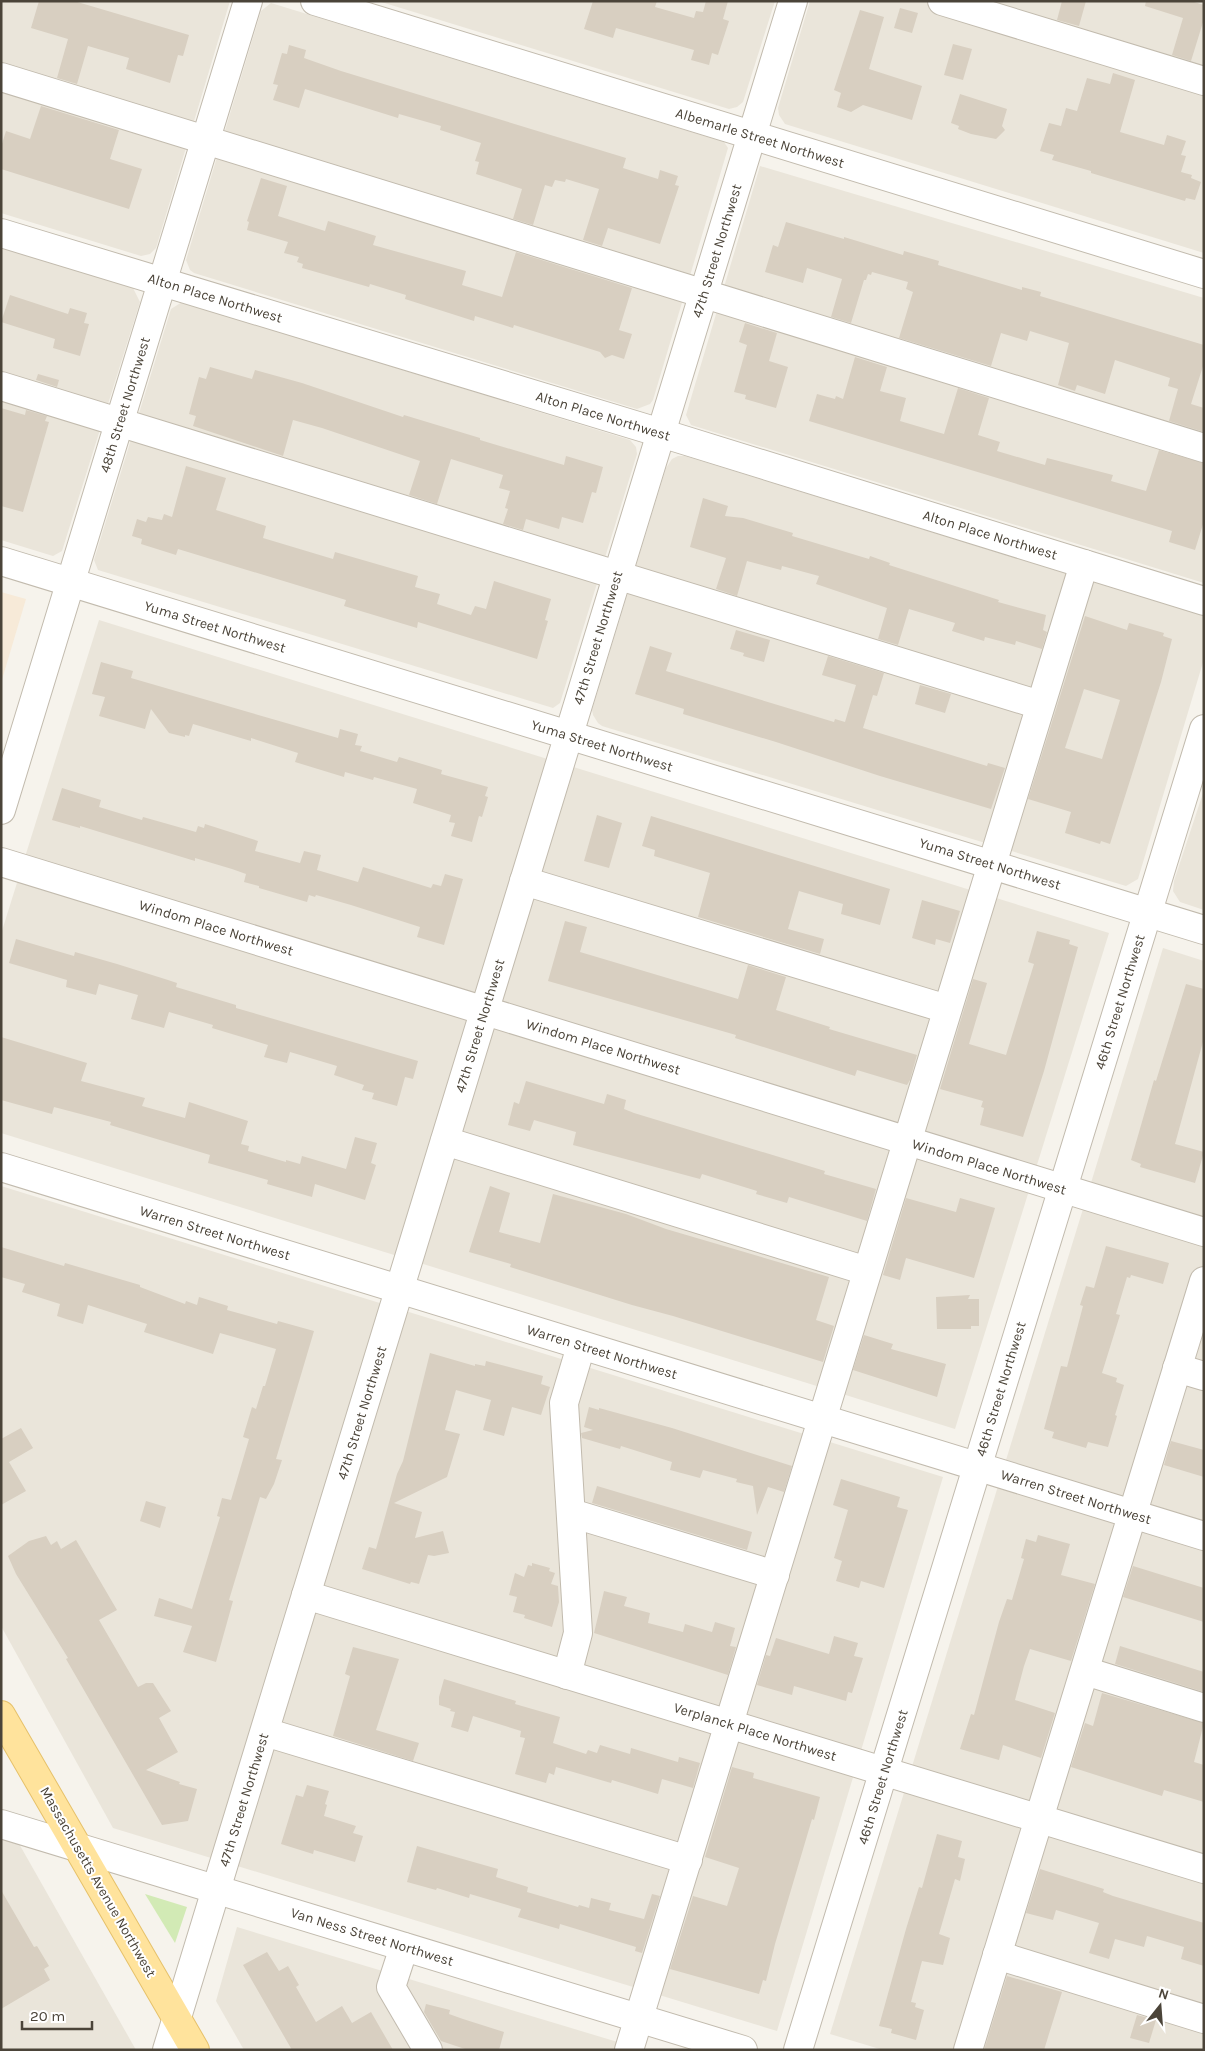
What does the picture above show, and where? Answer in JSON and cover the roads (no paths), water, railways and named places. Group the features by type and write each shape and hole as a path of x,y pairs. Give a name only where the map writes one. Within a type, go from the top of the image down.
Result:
{"main road":[{"name":"Massachusetts Avenue Northwest","path":"1,1715 195,2050"}],"street":[{"name":"48th Street Northwest","path":"1,810 248,1"},
{"name":"Albemarle Street Northwest","path":"315,1 1204,274"},
{"name":"47th Street Northwest","path":"168,2050 793,1"},
{"path":"942,1 1204,81"},
{"path":"1,77 1204,448"},
{"name":"Alton Place Northwest","path":"1,233 661,433 1204,601"},
{"path":"1,386 1040,705"},
{"name":"Yuma Street Northwest","path":"1,561 1204,930"},
{"path":"630,2050 1084,564"},
{"name":"46th Street Northwest","path":"798,2050 1204,729"},
{"name":"Windom Place Northwest","path":"1,862 485,1010 906,1142 1204,1232"},
{"path":"524,882 947,1009"},
{"path":"445,1141 867,1271"},
{"name":"Warren Street Northwest","path":"1,1167 1204,1536"},
{"path":"968,2050 1204,1281"},
{"path":"567,1675 578,1634 564,1403 581,1346"},
{"path":"1178,1368 1204,1376"},
{"path":"571,1513 775,1575"},
{"name":"Verplanck Place Northwest","path":"306,1595 1204,1869"},
{"path":"1086,1670 1204,1708"},
{"path":"265,1732 688,1860"},
{"name":"Van Ness Street Northwest","path":"1,1824 743,2050"},
{"path":"404,1946 391,1987 428,2050"},
{"path":"997,1955 1204,2019"}]}
